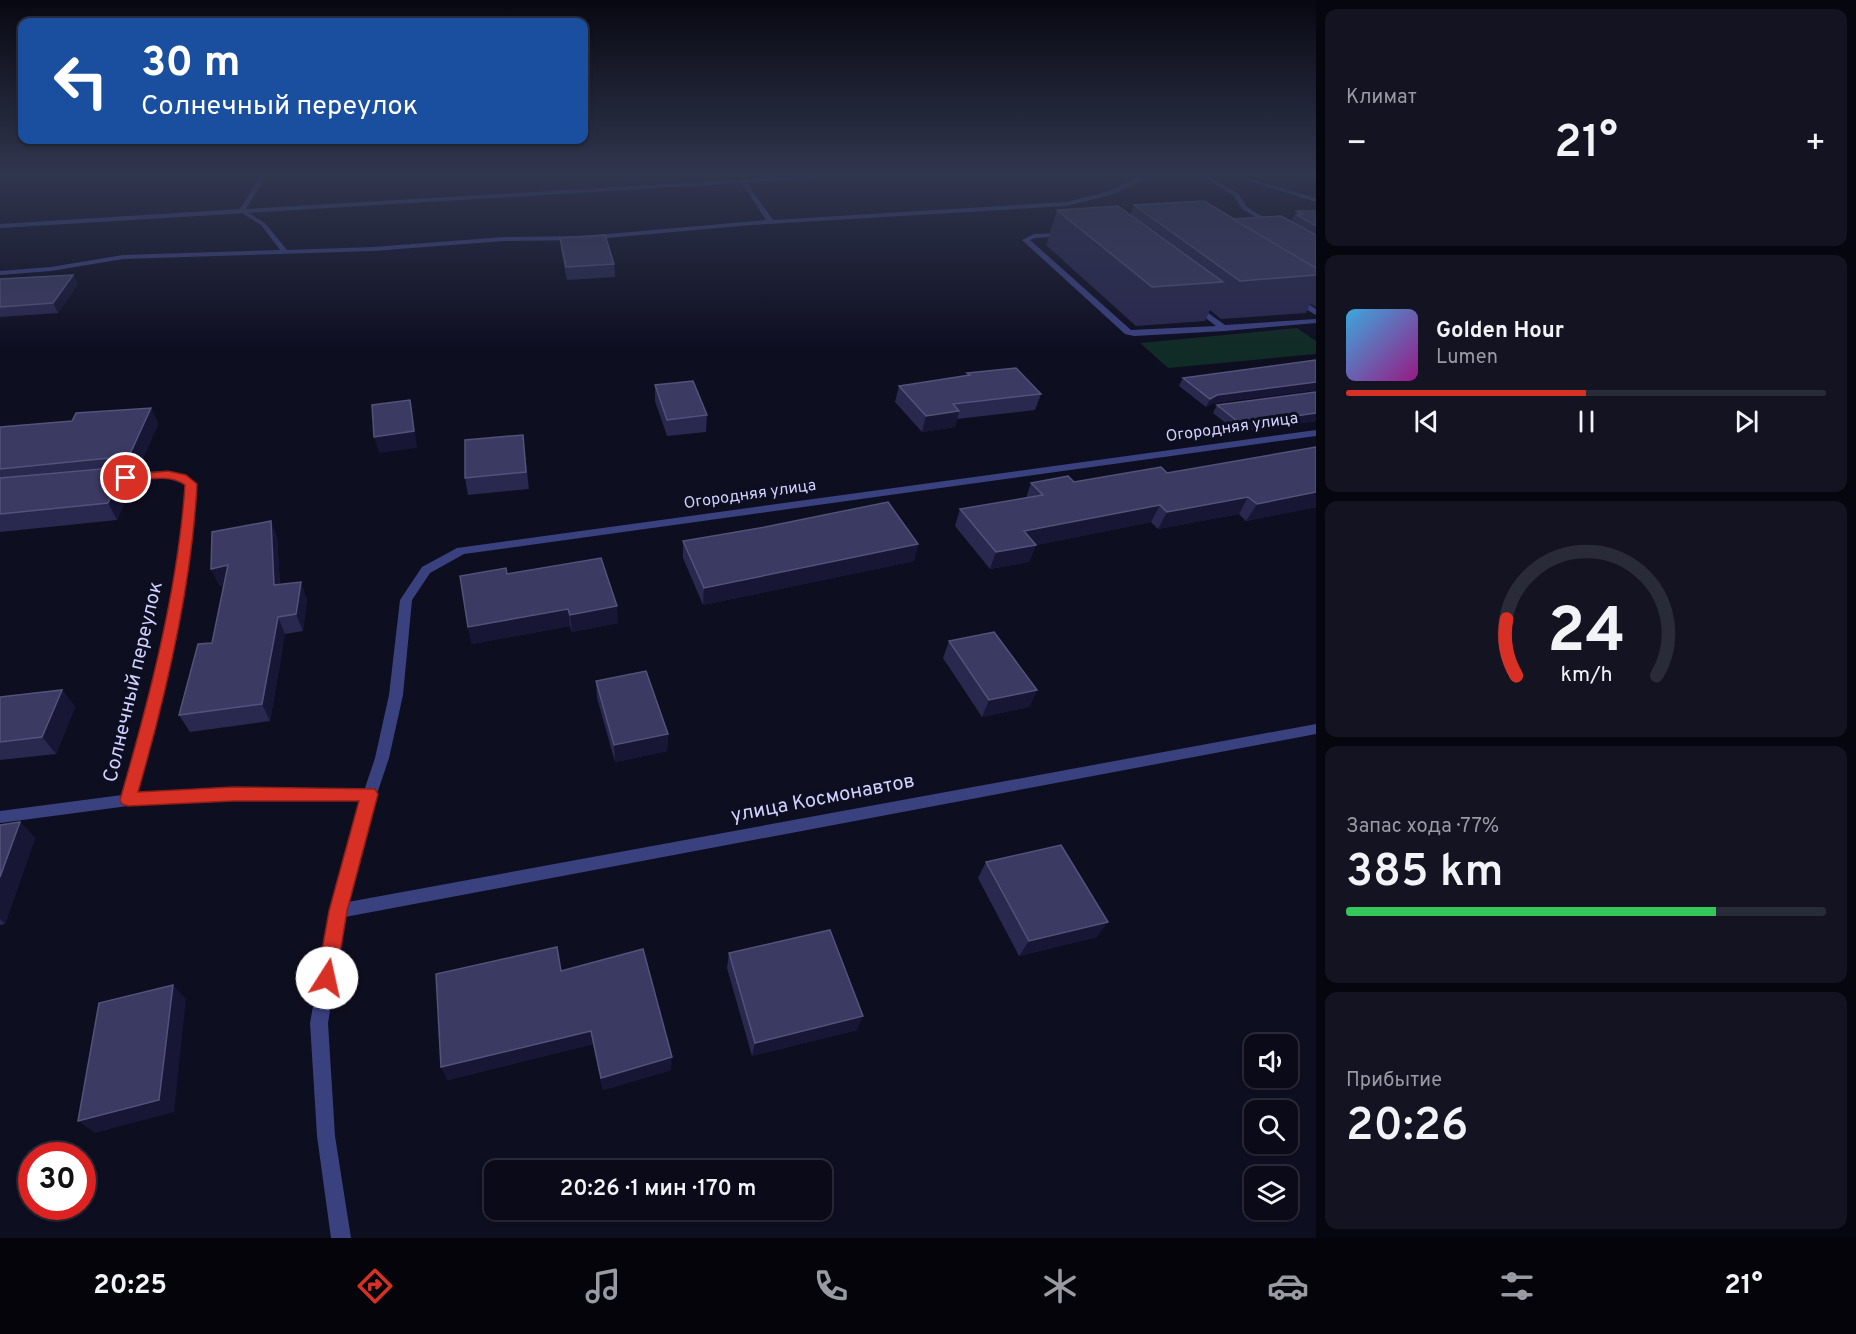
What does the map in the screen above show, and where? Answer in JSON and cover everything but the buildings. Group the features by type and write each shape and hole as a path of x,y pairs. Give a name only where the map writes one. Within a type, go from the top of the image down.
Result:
{"street":[{"path":"270,233 284,250"},
{"path":"0,273 51,269 123,257 284,250 373,249 504,239 585,238 646,233"},
{"path":"1078,233 1034,236 1025,240 1128,332 1141,335 1316,321"},
{"path":"1287,294 1316,313"},
{"path":"1190,301 1225,328"},
{"name":"Огородняя улица","path":"369,794 382,758 396,695 406,600 426,570 461,551 1316,433"},
{"name":"Солнечный переулок","path":"101,481 168,475 182,477 191,484 188,540 147,734 128,800 233,794 369,794"},
{"name":"улица Космонавтов","path":"338,911 1316,729"},
{"path":"341,1238 326,1136 319,1023 338,911 369,794"},
{"path":"0,817 128,800"}],"green space":[{"path":"1297,328 1316,341 1316,354 1168,368 1140,343"}],"route":[{"path":"126,478 168,475 182,477 191,484 188,540 147,734 128,800 233,794 369,794 338,911 327,978"}]}
